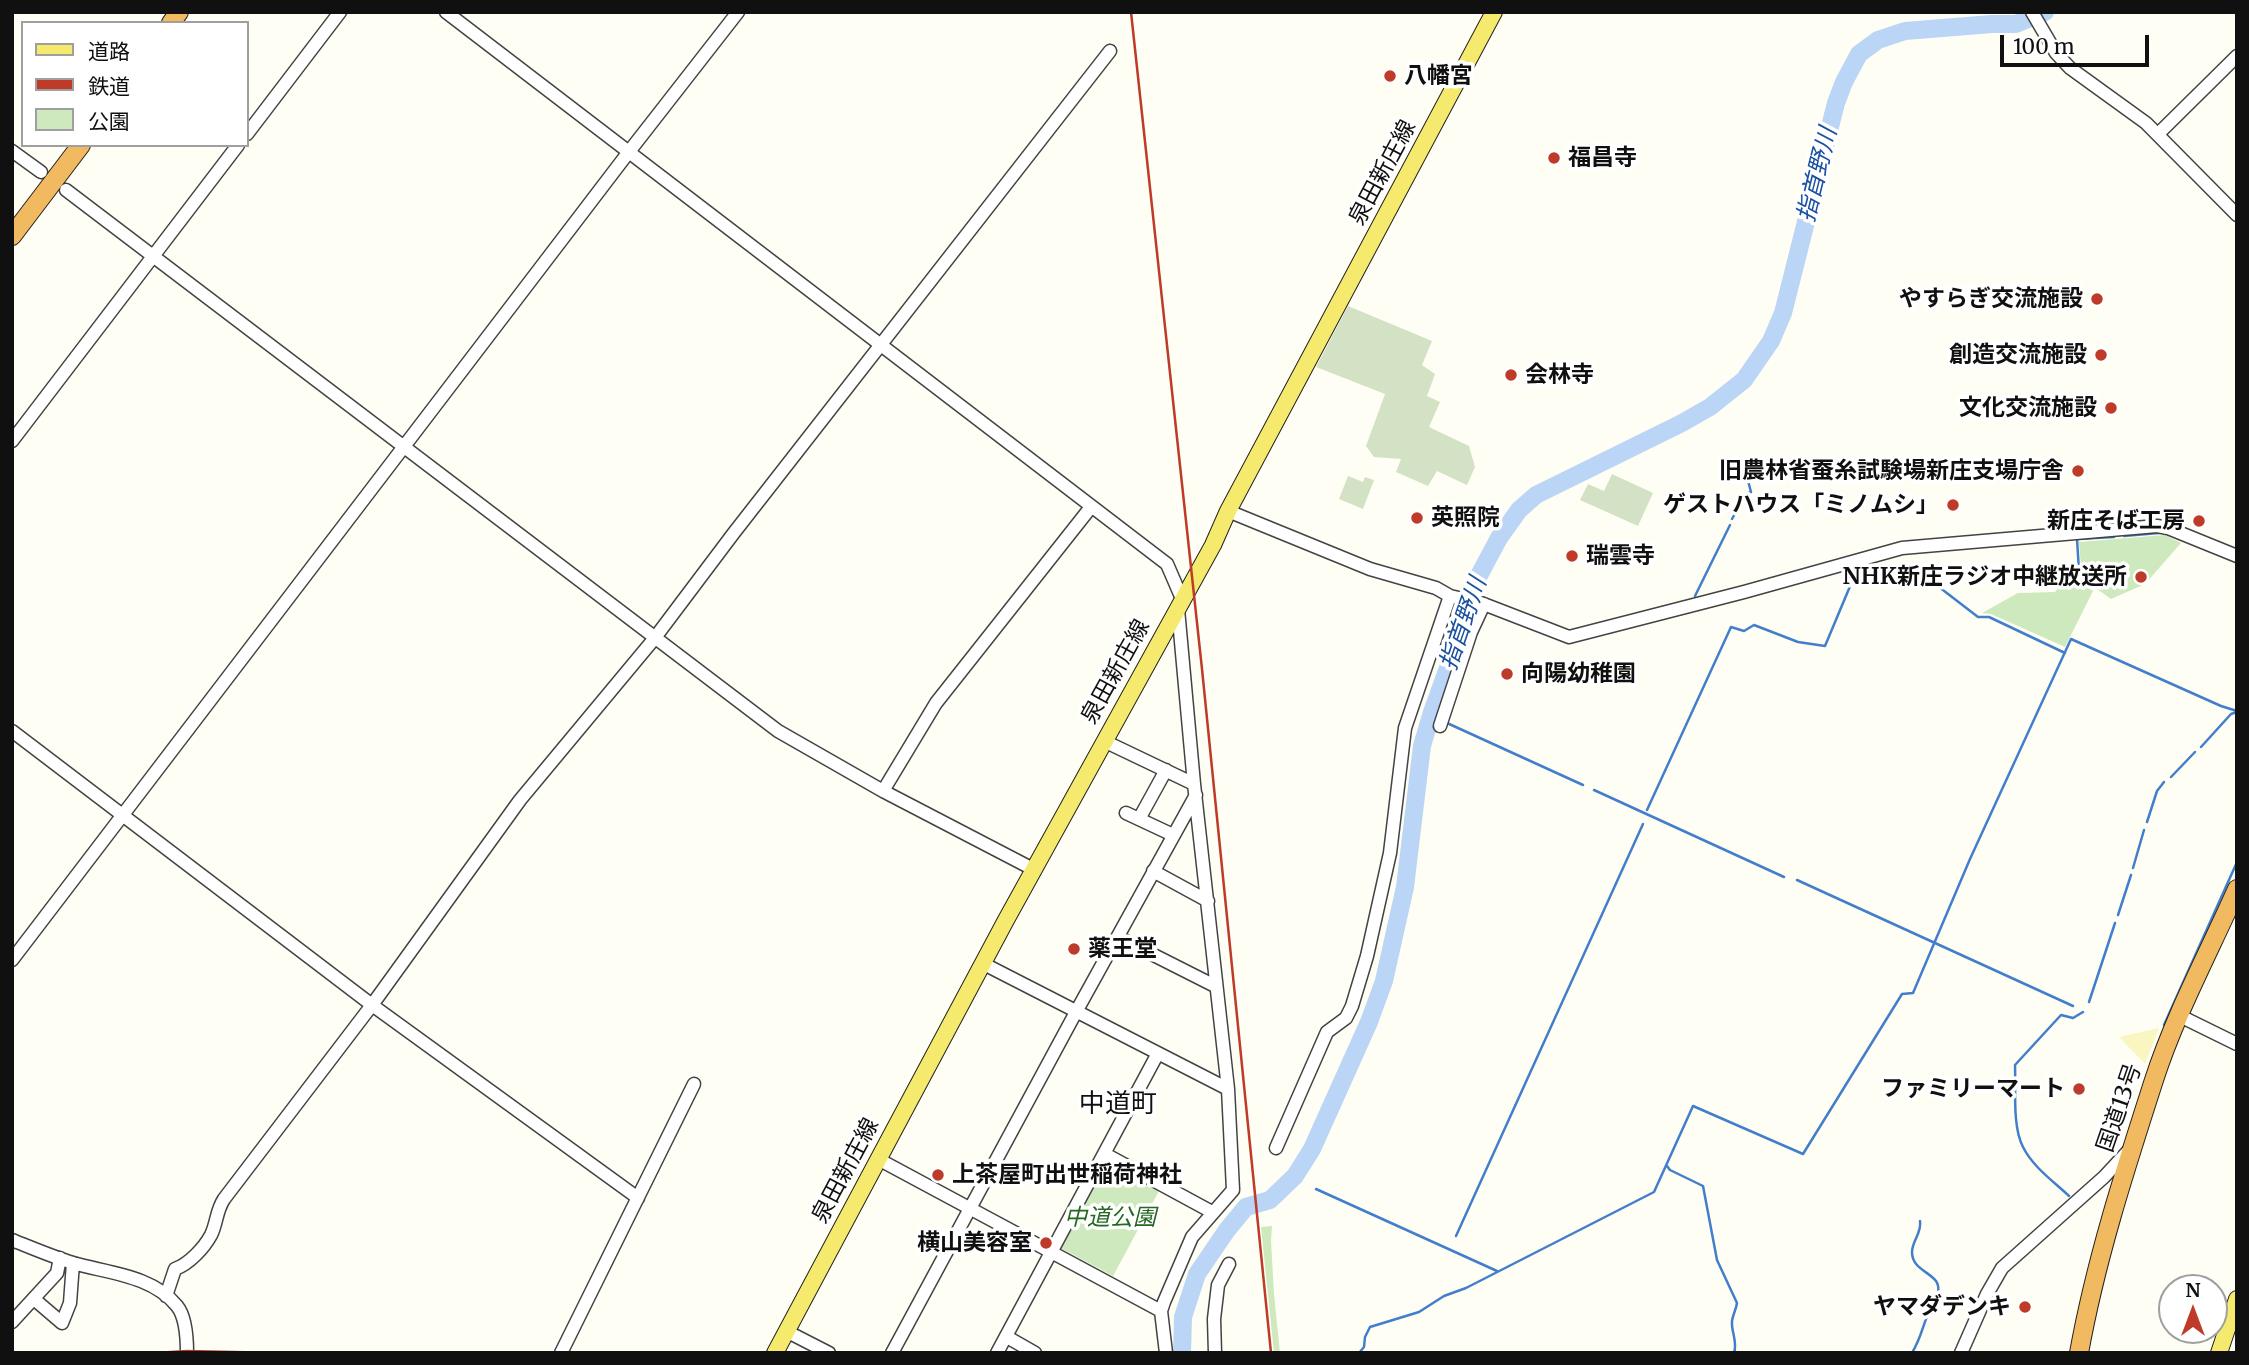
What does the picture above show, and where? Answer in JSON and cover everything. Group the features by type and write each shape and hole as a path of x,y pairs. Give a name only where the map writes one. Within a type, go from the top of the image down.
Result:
{"highway":[{"path":"12,236 79,147"},
{"name":"国道13号","path":"2078,1353 2090,1292 2154,1080 2237,889"}],"main road":[{"name":"泉田新庄線","path":"775,1353 982,963 1213,545 1228,511 1494,12"},
{"path":"2219,1353 2237,1299"}],"street":[{"path":"248,133 340,12"},
{"path":"446,12 1167,564 1180,605 1195,790 1228,1089 1233,1190 1212,1212 1186,1248 1161,1311 1166,1353"},
{"path":"12,960 628,152 738,12"},
{"path":"2032,12 2056,53 2070,68 2120,103 2158,135 2237,215"},
{"path":"166,1296 175,1269 192,1258 211,1235 217,1210 224,1199 372,1005 520,800 654,639 1110,51"},
{"path":"2158,135 2237,56"},
{"path":"12,441 236,147"},
{"path":"12,150 41,172"},
{"path":"66,190 778,731 1033,869"},
{"path":"883,790 936,703 1091,507"},
{"path":"1228,511 1370,569 1436,588 1450,596 1482,604 1569,637 1902,548 2157,526 2237,556"},
{"path":"1276,1148 1327,1032 1346,1018 1352,1006 1367,956 1390,853 1405,728 1450,596"},
{"path":"1440,726 1482,604"},
{"path":"12,731 372,1005 638,1198"},
{"path":"1104,741 1166,770 1195,790"},
{"path":"1139,819 1166,770"},
{"path":"892,1353 1195,790"},
{"path":"1126,813 1173,835"},
{"path":"1153,872 1208,901"},
{"path":"1118,937 1215,986"},
{"path":"982,963 1157,1055 1228,1089"},
{"path":"2180,1016 2237,1044"},
{"path":"998,1353 1050,1251 1157,1055"},
{"path":"561,1353 694,1084"},
{"path":"1961,1353 1987,1294 2002,1268 2104,1177 2132,1146"},
{"path":"1105,1154 1212,1212"},
{"path":"878,1159 1161,1311"},
{"path":"12,1240 66,1261 130,1275 166,1296 178,1307 187,1336 187,1353"},
{"path":"34,1299 62,1323 70,1303 66,1261"},
{"path":"12,1322 66,1261"},
{"path":"1215,1353 1214,1319 1218,1285 1229,1264"},
{"path":"786,1331 829,1353"},
{"path":"1007,1337 1035,1353"}],"green space":[{"path":"1348,306 1432,341 1422,365 1435,374 1427,396 1440,402 1429,427 1469,446 1475,467 1467,485 1437,471 1428,486 1396,472 1401,459 1374,457 1366,446 1385,394 1316,367"},
{"path":"1612,474 1653,493 1638,526 1580,500 1588,484 1604,491"},
{"path":"1348,476 1363,482 1365,477 1374,480 1363,509 1339,499"},
{"path":"2165,535 2181,543 2145,584 2111,599 2082,578 2079,542"},
{"path":"2069,574 2093,591 2065,647 1991,614 1982,613 2018,593 2055,592"},
{"name":"中道公園","path":"1106,1161 1160,1189 1113,1276 1059,1247"},
{"path":"1272,1226 1274,1294 1280,1353 1274,1353 1261,1227"}],"sand":[{"path":"2159,1028 2145,1064 2119,1037"}],"waterway":[{"name":"指首野川","path":"1182,1353 1183,1317 1197,1274 1246,1207 1270,1200 1295,1176 1312,1149 1369,1022 1384,981 1405,887 1422,746 1465,621 1468,596 1499,538 1519,510 1536,495 1682,423 1710,407 1744,380 1771,341 1783,313 1836,103 1859,54 1878,40 1905,31 2016,24 2045,12"},
{"path":"1732,519 1746,494 1751,492 1747,477 1748,460"},
{"path":"1695,596 1730,525"},
{"path":"2124,536 2159,533"},
{"path":"2079,571 2077,539 2114,537"},
{"path":"1647,810 1731,627 1744,631 1754,625 1798,642 1825,646 1856,572"},
{"path":"1939,587 1978,617 1989,617 2065,653"},
{"path":"1359,1353 1364,1347 1370,1327 1419,1312 1444,1296 1466,1288 1654,1192 1693,1106 1803,1154 1902,994 1913,993 1970,859 2071,639 2237,711"},
{"path":"2201,747 2231,714 2237,712"},
{"path":"1447,723 1583,785"},
{"path":"2171,777 2195,752"},
{"path":"2147,822 2157,791 2164,782"},
{"path":"1594,790 1784,877"},
{"path":"1456,1236 1643,824"},
{"path":"2133,868 2144,830"},
{"path":"2164,1025 2237,862"},
{"path":"2118,915 2131,875"},
{"path":"1797,880 2073,1006"},
{"path":"2089,1002 2115,923"},
{"path":"2069,1196 2038,1167 2023,1147 2017,1129 2015,1065 2061,1015 2073,1018 2083,1012"},
{"path":"1667,1166 1703,1186 1717,1260 1737,1303 1732,1321 1734,1353"},
{"path":"1316,1189 1497,1271"},
{"path":"1912,1353 1938,1289 1936,1281 1917,1266 1913,1257 1912,1248 1920,1229 1920,1221"}],"railway":[{"path":"1131,12 1202,669 1271,1353"},
{"path":"155,1353 280,1353"}],"place":[{"name":"八幡宮","path":"1390,76"},
{"name":"福昌寺","path":"1554,158"},
{"name":"やすらぎ交流施設","path":"2097,299"},
{"name":"創造交流施設","path":"2101,355"},
{"name":"会林寺","path":"1511,375"},
{"name":"文化交流施設","path":"2111,408"},
{"name":"旧農林省蚕糸試験場新庄支場庁舎","path":"2078,471"},
{"name":"ゲストハウス「ミノムシ」","path":"1953,505"},
{"name":"英照院","path":"1417,518"},
{"name":"新庄そば工房","path":"2199,521"},
{"name":"瑞雲寺","path":"1572,556"},
{"name":"NHK新庄ラジオ中継放送所","path":"2141,577"},
{"name":"向陽幼稚園","path":"1507,674"},
{"name":"薬王堂","path":"1074,949"},
{"name":"ファミリーマート","path":"2079,1089"},
{"name":"上茶屋町出世稲荷神社","path":"938,1175"},
{"name":"横山美容室","path":"1046,1243"},
{"name":"ヤマダデンキ","path":"2025,1307"}],"district":[{"name":"中道町","path":"1118,1105"}]}
